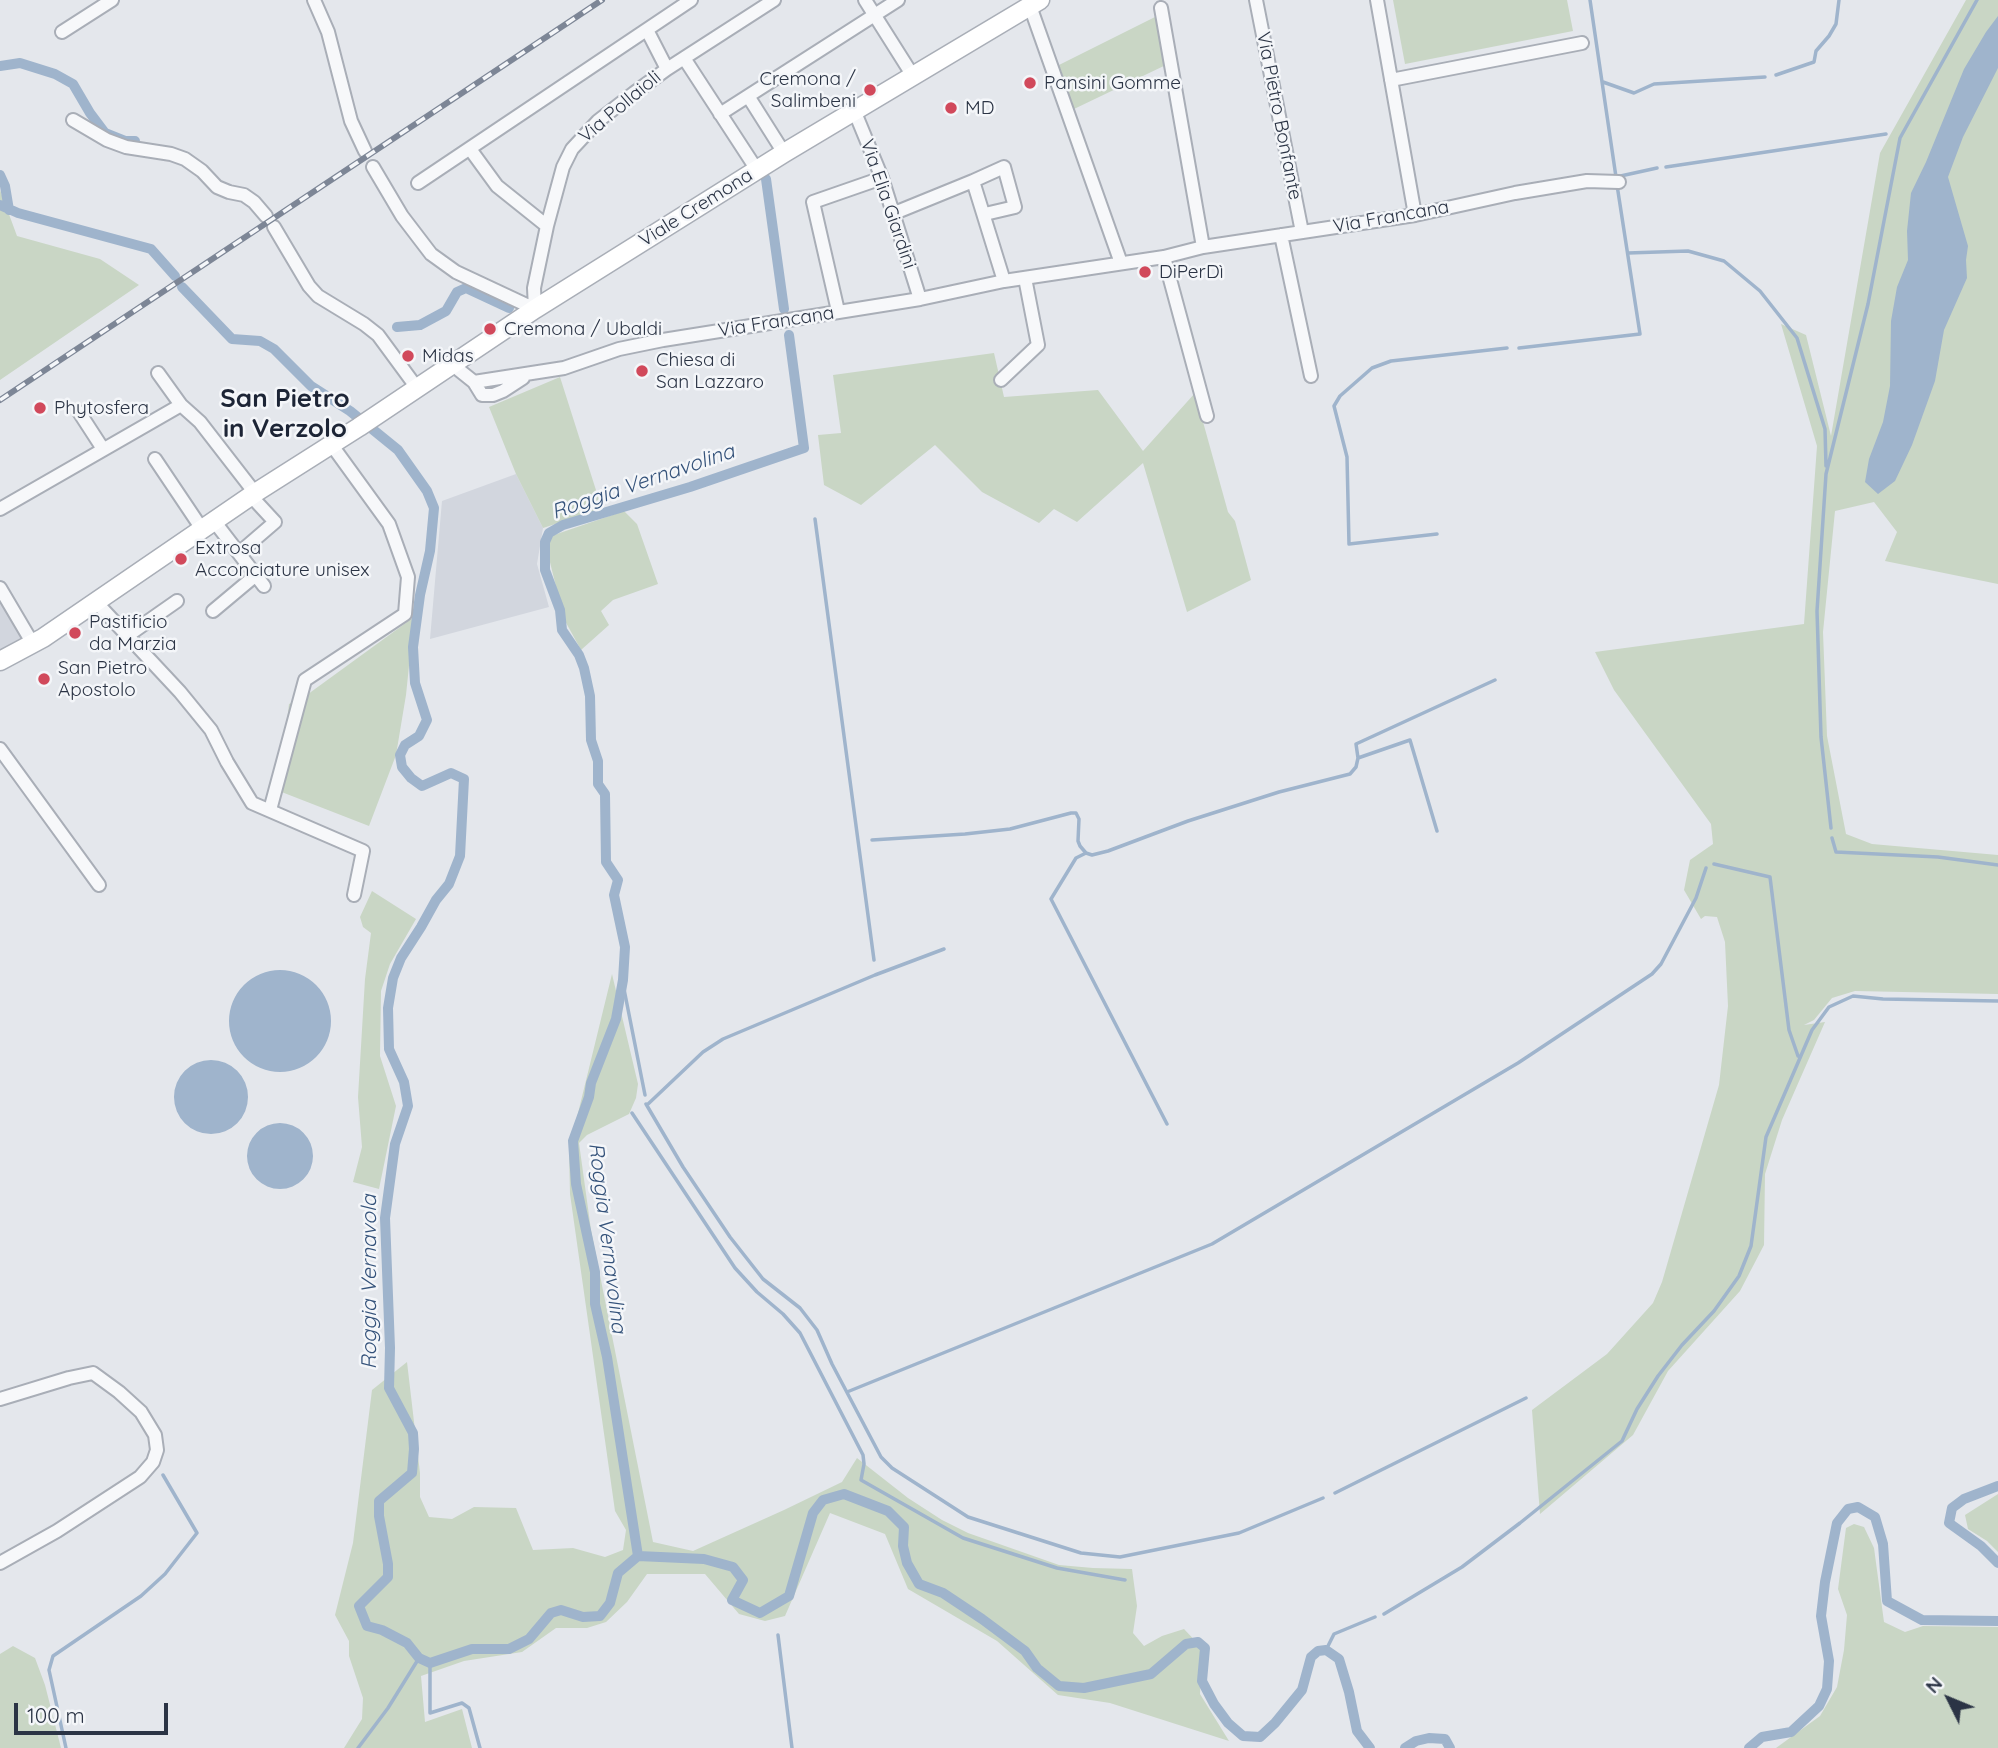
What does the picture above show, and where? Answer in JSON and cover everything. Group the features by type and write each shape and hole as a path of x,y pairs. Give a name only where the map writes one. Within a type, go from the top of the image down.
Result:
{"main road":[{"name":"Viale Cremona","path":"0,661 33,644 253,494 359,427 535,309 854,110 1035,3"}],"street":[{"path":"62,32 112,0"},
{"path":"314,0 328,32 351,121 365,151"},
{"path":"418,183 691,0"},
{"name":"Via Pollaioli","path":"535,309 534,288 547,226 563,167 572,149 598,121 667,69 774,0"},
{"path":"865,0 913,76"},
{"path":"720,114 898,0"},
{"name":"Via Pietro Bonfante","path":"1256,0 1302,232"},
{"path":"1377,0 1415,215"},
{"path":"1035,3 1121,263"},
{"path":"1161,8 1203,247"},
{"path":"647,30 667,69"},
{"path":"1391,80 1582,43"},
{"path":"684,58 757,170"},
{"path":"748,96 784,153"},
{"name":"Via Elia Giardini","path":"854,110 882,178 920,299"},
{"path":"73,120 107,140 127,147 185,159 217,187 244,195 254,202 270,221 309,286 318,296 378,335 417,388"},
{"path":"470,149 497,186 547,226"},
{"path":"373,167 402,216 432,254 456,272 535,309"},
{"path":"892,214 1004,167 1015,208 985,214"},
{"path":"838,312 813,202 882,178"},
{"path":"973,181 1004,281"},
{"name":"Via Francana","path":"474,383 564,368 641,344 920,299 1004,281 1164,257 1203,247 1415,215 1515,193 1587,181 1619,182"},
{"path":"1282,235 1311,376"},
{"path":"1164,257 1207,416"},
{"path":"1001,380 1038,345 1025,278"},
{"name":"Via Francana","path":"455,362 482,395 503,391 529,374"},
{"path":"158,373 181,405 200,422 275,522 239,553"},
{"path":"0,509 181,405"},
{"path":"79,412 103,449"},
{"path":"270,810 305,680 405,614 408,577 388,524 331,444"},
{"path":"155,459 208,525 239,553 264,586"},
{"path":"213,611 256,575"},
{"path":"0,588 33,644"},
{"path":"127,636 177,601"},
{"path":"96,602 180,692 211,730 226,762 252,803 363,850 354,895"},
{"path":"0,749 99,885"},
{"path":"0,1399 93,1373 141,1412 155,1434 157,1450 153,1462 140,1477 57,1531 0,1563"}],"shaded area":[{"path":"516,474 543,528 537,564 549,607 430,639 442,501"},
{"path":"0,592 26,636 0,661"}],"green space":[{"path":"1393,0 1567,0 1573,31 1405,64"},
{"path":"1966,0 1998,0 1998,584 1885,561 1897,532 1874,502 1835,511 1823,632 1827,736 1846,834 1872,844 1998,855 1998,994 1855,991 1832,998 1814,1020 1804,1025 1825,1022 1782,1120 1765,1174 1764,1245 1740,1291 1668,1371 1633,1435 1540,1514 1532,1410 1607,1354 1653,1303 1662,1282 1719,1085 1728,1006 1725,942 1717,917 1705,916 1701,919 1684,890 1690,860 1713,844 1711,824 1614,690 1595,652 1804,624 1817,446 1781,324 1806,335 1831,436 1880,153"},
{"path":"1157,16 1170,63 1074,109 1059,65"},
{"path":"0,190 17,236 100,259 139,285 0,380"},
{"path":"994,353 1004,397 1098,390 1143,451 1195,393 1228,512 1235,521 1251,580 1187,612 1143,463 1077,522 1054,509 1039,523 982,492 935,445 861,505 824,485 818,435 841,433 833,375"},
{"path":"560,377 602,509 543,528 516,474 489,407"},
{"path":"624,511 637,524 658,584 613,600 601,611 609,625 581,650 564,619 547,550 551,536"},
{"path":"414,617 406,695 396,755 369,826 279,791 289,704 304,697"},
{"path":"372,891 416,919 390,964 381,991 380,1056 396,1106 379,1189 353,1182 362,1147 358,1097 365,979 371,933 363,927 360,917"},
{"path":"612,974 638,1084 636,1098 629,1114 587,1135 579,1143 591,1230 653,1542 693,1551 842,1482 857,1458 908,1498 968,1533 1059,1565 1132,1569 1137,1606 1133,1633 1144,1646 1162,1636 1184,1629 1202,1648 1200,1694 1229,1741 1110,1703 1058,1695 997,1641 908,1589 885,1534 830,1513 785,1616 765,1621 739,1614 705,1574 647,1574 627,1602 606,1622 587,1628 556,1628 522,1652 464,1661 421,1676 425,1722 462,1709 472,1748 344,1748 362,1719 363,1698 349,1656 349,1641 335,1615 353,1543 372,1390 407,1362 420,1473 420,1497 429,1517 452,1519 474,1507 516,1508 533,1550 573,1548 605,1557 623,1550 626,1530 615,1511 570,1194 569,1150"},
{"path":"1998,1494 1998,1552 1968,1529 1965,1515"},
{"path":"1854,1524 1864,1527 1874,1548 1884,1622 1905,1632 1923,1626 1998,1627 1998,1748 1776,1748 1820,1716 1837,1687 1847,1615 1838,1589 1846,1528"},
{"path":"13,1646 35,1658 45,1685 61,1748 0,1748 0,1654"}],"water":[{"path":"1998,16 1998,68 1963,137 1948,177 1968,246 1967,278 1944,330 1935,381 1912,445 1895,481 1878,494 1865,482 1869,459 1883,422 1890,386 1891,321 1897,287 1908,260 1907,231 1911,193 1964,69"},
{"path":"280,970 299,974 316,985 327,1002 331,1021 327,1040 316,1057 299,1068 280,1072 261,1068 244,1057 233,1040 229,1021 233,1002 244,985 261,974"},
{"path":"211,1060 225,1063 237,1071 245,1083 248,1097 245,1111 237,1123 225,1131 211,1134 197,1131 185,1123 177,1111 174,1097 177,1083 185,1071 197,1063"},
{"path":"286,1123 304,1132 311,1143 311,1169 304,1180 293,1187 274,1189 256,1180 249,1169 247,1150 256,1132 267,1125"}],"waterway":[{"path":"1590,0 1616,177 1657,168"},
{"path":"1776,75 1814,62 1816,51 1836,24 1839,0"},
{"path":"1831,828 1821,737 1817,611 1826,474 1868,304 1900,138 1977,0"},
{"name":"Roggia Vernavolina","path":"0,66 20,63 55,74 73,84 105,133 125,141 135,141"},
{"path":"1603,82 1634,93 1654,84 1765,77"},
{"path":"1666,167 1886,134"},
{"path":"0,175 5,186 9,210"},
{"name":"Roggia Vernavolina","path":"766,179 784,309"},
{"path":"1519,348 1640,334 1617,185"},
{"name":"Roggia Vernavola","path":"0,205 18,213 151,249 175,276"},
{"path":"1628,253 1688,251 1724,261 1760,291 1797,338 1825,429 1826,466"},
{"name":"Roggia Vernavola","path":"182,287 232,339 260,341 274,349 311,386 350,411 398,450 427,491 434,508 430,551 420,595 413,647 415,683 427,720 419,736 405,745 400,755 402,767 422,786 451,773 464,779 460,856 449,884 436,900 401,958 393,978 388,1008 389,1049 404,1082 408,1106 395,1144 385,1218 389,1388 413,1433 414,1449 412,1473 379,1501 388,1577 359,1606 367,1626 382,1630 407,1643 419,1658 430,1663 472,1649 509,1649 529,1639 551,1613 561,1610 583,1617 600,1616 610,1603 618,1573 638,1556 704,1559 733,1567 743,1580 732,1600 760,1613 789,1596 813,1513 823,1500 844,1494 888,1511 904,1527 903,1546 907,1563 919,1584 943,1593 982,1619 1025,1651 1037,1668 1059,1686 1084,1688 1151,1674 1186,1644 1198,1642 1205,1648 1202,1681 1214,1704 1228,1723 1243,1736 1260,1737 1302,1690 1311,1657 1318,1651 1326,1650 1339,1659 1357,1731 1370,1748"},
{"name":"Roggia Vernavolina","path":"397,327 420,325 446,311 457,292 466,288 509,308"},
{"name":"Roggia Vernavolina","path":"638,1556 607,1357 595,1304 595,1272 576,1184 573,1141 589,1097 591,1083 616,1019 623,980 625,947 614,895 618,880 606,862 605,794 598,784 598,761 591,740 590,696 579,655 562,630 560,610 545,570 545,542 549,533 563,525 690,487 804,448 789,335"},
{"path":"1437,534 1349,544 1347,457 1334,406 1340,396 1372,368 1391,361 1507,348"},
{"path":"815,519 874,960"},
{"path":"1358,758 1356,744 1495,680"},
{"path":"872,840 1010,829 1076,813 1079,819 1078,841 1086,853 1092,855 1279,792 1350,774 1356,767 1358,758 1410,740 1437,831"},
{"path":"1832,838 1836,852 1938,857 1998,865"},
{"path":"1086,853 1076,858 1051,899 1167,1124"},
{"path":"1714,864 1770,877 1789,1030 1798,1056"},
{"path":"847,1392 1212,1244 1518,1063 1652,974 1661,964 1696,898 1706,868"},
{"path":"647,1105 703,1052 723,1039 944,949"},
{"path":"623,984 645,1095"},
{"path":"1384,1614 1462,1567 1622,1441 1637,1409 1658,1376 1714,1311 1739,1276 1751,1246 1766,1137 1812,1030 1829,1007 1853,996 1998,1001"},
{"path":"646,1104 683,1167 730,1237 763,1279 800,1308 817,1330 881,1457 892,1468 968,1517 1081,1553 1120,1557 1239,1533 1323,1498"},
{"path":"632,1113 735,1268 800,1333 863,1455 861,1480 963,1538 1057,1568 1125,1580"},
{"path":"1335,1493 1526,1398"},
{"path":"66,1748 49,1670 53,1656 141,1596 165,1574 197,1533 163,1475"},
{"name":"Roggia Vernavola","path":"1998,1486 1964,1499 1952,1508 1949,1523 1981,1546 1998,1563"},
{"name":"Roggia Vernavola","path":"1749,1748 1762,1737 1791,1732 1819,1706 1827,1689 1829,1661 1821,1616 1837,1523 1848,1509 1858,1507 1875,1517 1883,1544 1887,1601 1922,1620 1998,1621"},
{"path":"1326,1650 1334,1634 1375,1617"},
{"path":"778,1635 792,1748"},
{"path":"358,1748 388,1708 419,1658"},
{"path":"430,1663 430,1713 462,1703 469,1708 480,1748"},
{"name":"Roggia Vernavola","path":"1405,1748 1416,1741 1429,1738 1445,1739 1450,1748"}],"railway":[{"path":"0,400 602,0"}],"place":[{"name":"Pansini Gomme","path":"1030,83"},
{"name":"Cremona / Salimbeni","path":"870,90"},
{"name":"MD","path":"951,108"},
{"name":"DiPerDì","path":"1145,272"},
{"name":"Cremona / Ubaldi","path":"490,329"},
{"name":"Midas","path":"408,356"},
{"name":"Chiesa di San Lazzaro","path":"642,371"},
{"name":"Phytosfera","path":"40,408"},
{"name":"Extrosa Acconciature unisex","path":"181,559"},
{"name":"Pastificio da Marzia","path":"75,633"},
{"name":"San Pietro Apostolo","path":"44,679"}],"district":[{"name":"San Pietro in Verzolo","path":"285,414"}]}
